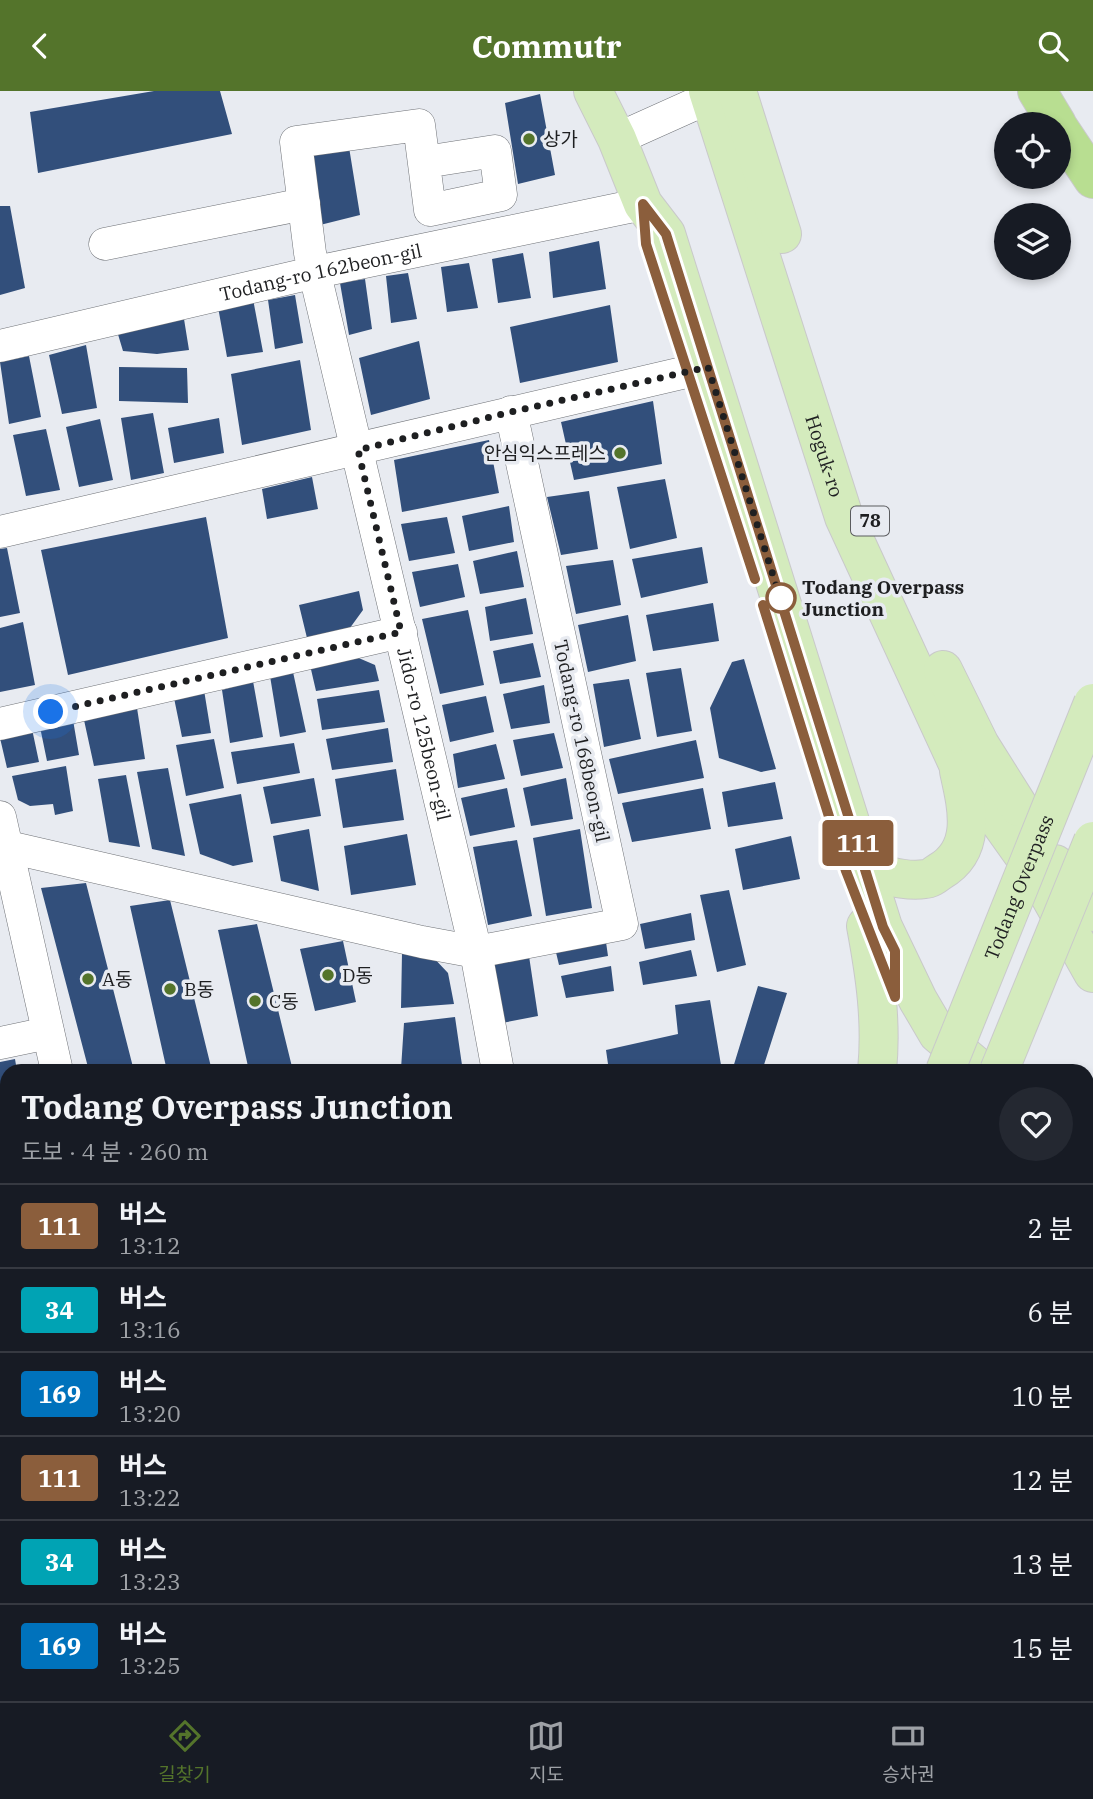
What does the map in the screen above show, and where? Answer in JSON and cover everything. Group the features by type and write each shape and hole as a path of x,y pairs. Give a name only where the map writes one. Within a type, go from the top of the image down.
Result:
{"highway":[{"path":"1037,91 1050,112"},
{"path":"1071,146 1093,179"}],"main road":[{"path":"593,91 617,139 643,204 666,234 698,370 846,871 916,1049 935,1064"},
{"name":"Hoguk-ro","path":"720,93 844,517 957,762 1039,877 1093,973"},
{"name":"Hoguk-ro","path":"720,93 869,519 980,745 1051,859 1093,912"},
{"path":"698,370 883,927 898,1050 896,1064"},
{"name":"Todang Overpass","path":"947,1064 1093,702"},
{"path":"866,871 897,878 927,879 952,865 966,839 968,811 957,762"},
{"path":"1002,1064 1093,841"},
{"path":"859,1064 889,977"},
{"path":"878,1064 889,977"},
{"path":"889,977 918,1000 938,1034 974,1064"}],"street":[{"path":"617,139 720,93"},
{"name":"Jido-ro 125beon-gil","path":"425,162 419,125 296,142 310,253 476,952 497,1064"},
{"path":"105,244 304,204"},
{"name":"Todang-ro 162beon-gil","path":"0,346 316,272 643,204"},
{"path":"0,532 698,370"},
{"name":"Todang-ro 168beon-gil","path":"476,952 622,924 511,412"},
{"path":"0,724 401,632"},
{"path":"55,1064 3,836 409,939 476,952"},
{"path":"0,1043 48,1033"}],"building":[{"path":"154,91 220,91 232,134 38,173 30,112"},
{"name":"상가","path":"540,94 555,175 518,184 505,103"},
{"path":"348,141 360,215 320,225 303,147"},
{"path":"0,206 10,206 25,288 0,295"},
{"path":"599,241 606,289 553,298 549,252"},
{"path":"523,253 531,298 498,303 492,259"},
{"path":"469,263 478,308 447,312 441,267"},
{"path":"408,273 417,319 391,323 386,276"},
{"path":"365,279 372,329 349,335 340,283"},
{"path":"295,295 303,343 275,349 268,300"},
{"path":"253,299 263,352 227,357 218,307"},
{"path":"610,305 618,362 520,383 510,327"},
{"path":"184,319 189,350 157,354 123,351 117,331"},
{"path":"419,341 430,399 371,415 359,358"},
{"path":"86,345 97,408 62,414 49,355"},
{"path":"29,356 41,417 9,424 0,362"},
{"path":"300,360 311,430 242,445 231,374"},
{"path":"119,367 187,368 188,403 119,401"},
{"path":"653,401 662,464 574,480 561,422"},
{"path":"153,413 164,473 131,480 121,418"},
{"path":"219,418 224,453 174,463 168,428"},
{"path":"100,419 113,480 79,487 66,427"},
{"path":"46,429 60,490 26,496 13,435"},
{"path":"489,440 499,493 402,512 394,460"},
{"path":"312,477 318,509 267,519 262,489"},
{"path":"665,479 677,538 630,549 617,487"},
{"path":"589,491 598,549 561,555 547,497"},
{"path":"509,506 514,542 469,551 462,516"},
{"path":"206,517 228,638 68,675 41,550"},
{"path":"447,517 455,553 409,561 401,524"},
{"path":"702,547 708,583 641,598 632,559"},
{"path":"7,548 20,613 0,617 0,549"},
{"path":"517,551 524,587 480,594 473,561"},
{"path":"613,560 621,605 576,614 566,566"},
{"path":"458,564 465,597 420,607 412,572"},
{"path":"359,591 363,610 347,632 307,638 299,605"},
{"path":"526,598 533,634 490,641 485,607"},
{"path":"713,603 719,641 653,651 646,615"},
{"path":"468,610 484,685 440,694 422,619"},
{"path":"628,615 636,661 588,672 578,625"},
{"path":"23,622 35,685 0,692 0,628"},
{"path":"533,643 541,677 500,684 493,651"},
{"path":"354,656 375,665 379,681 316,691 310,665"},
{"path":"744,659 776,769 761,772 719,758 710,708 732,662"},
{"path":"681,668 692,731 657,737 646,673"},
{"path":"293,672 306,732 280,737 270,676"},
{"path":"629,679 641,739 604,747 593,684"},
{"path":"253,681 263,737 230,743 222,690"},
{"path":"544,685 550,723 511,729 503,694"},
{"path":"204,690 211,733 182,737 174,698"},
{"path":"379,690 385,722 322,730 317,699"},
{"path":"486,696 494,732 450,742 442,705"},
{"path":"137,708 145,759 94,766 84,720"},
{"path":"73,720 79,755 47,761 40,727"},
{"path":"388,728 393,762 332,770 326,739"},
{"path":"32,729 39,762 7,768 0,738"},
{"path":"554,733 563,768 521,776 513,740"},
{"path":"214,739 224,788 186,796 176,745"},
{"path":"696,740 704,778 618,794 609,759"},
{"path":"294,743 300,773 237,784 231,752"},
{"path":"496,744 505,779 458,788 453,754"},
{"path":"66,766 73,811 55,815 53,804 30,806 18,800 12,776"},
{"path":"168,768 185,856 152,849 137,772"},
{"path":"396,769 404,820 343,828 335,779"},
{"path":"126,775 140,847 109,842 98,779"},
{"path":"314,778 321,816 271,824 263,787"},
{"path":"566,778 573,819 531,826 523,788"},
{"path":"775,782 783,819 728,827 722,792"},
{"path":"507,788 515,827 470,836 461,798"},
{"path":"703,788 711,829 632,842 622,803"},
{"path":"241,794 253,862 233,866 200,854 189,804"},
{"path":"309,829 319,891 281,881 273,836"},
{"path":"580,829 592,908 546,916 533,838"},
{"path":"407,834 416,885 351,895 344,846"},
{"path":"791,836 800,879 743,890 735,849"},
{"path":"517,840 532,916 488,925 473,847"},
{"name":"A동","path":"86,883 132,1064 87,1064 41,888"},
{"path":"729,890 746,965 717,972 700,895"},
{"name":"B동","path":"170,900 210,1064 165,1064 130,906"},
{"path":"691,913 695,940 645,949 640,924"},
{"name":"C동","path":"257,924 291,1064 247,1064 218,930"},
{"path":"605,935 608,956 559,965 554,944"},
{"name":"D동","path":"343,941 356,1002 315,1011 300,949"},
{"path":"691,950 697,976 643,985 639,962"},
{"path":"402,953 431,955 448,973 454,1004 401,1008"},
{"path":"529,956 538,1016 502,1023 494,961"},
{"path":"611,966 614,991 566,998 561,976"},
{"path":"758,986 787,993 764,1064 734,1064"},
{"path":"710,1000 721,1064 608,1064 606,1050 678,1034 675,1005"},
{"path":"455,1017 462,1064 401,1064 404,1023"},
{"path":"15,1059 16,1064 0,1064"}],"bus line":[{"name":"111","path":"755,579 646,244 643,204 666,234 883,927 895,951 895,997 846,871 763,605"}],"place":[{"name":"상가","path":"529,139"},
{"name":"안심익스프레스","path":"620,453"},
{"name":"Todang Overpass Junction","path":"781,598"},
{"name":"D동","path":"328,975"},
{"name":"A동","path":"88,979"},
{"name":"B동","path":"170,989"},
{"name":"C동","path":"255,1001"}],"route":[{"path":"51,712 401,632 358,450 708,367 781,601 781,598"}]}
